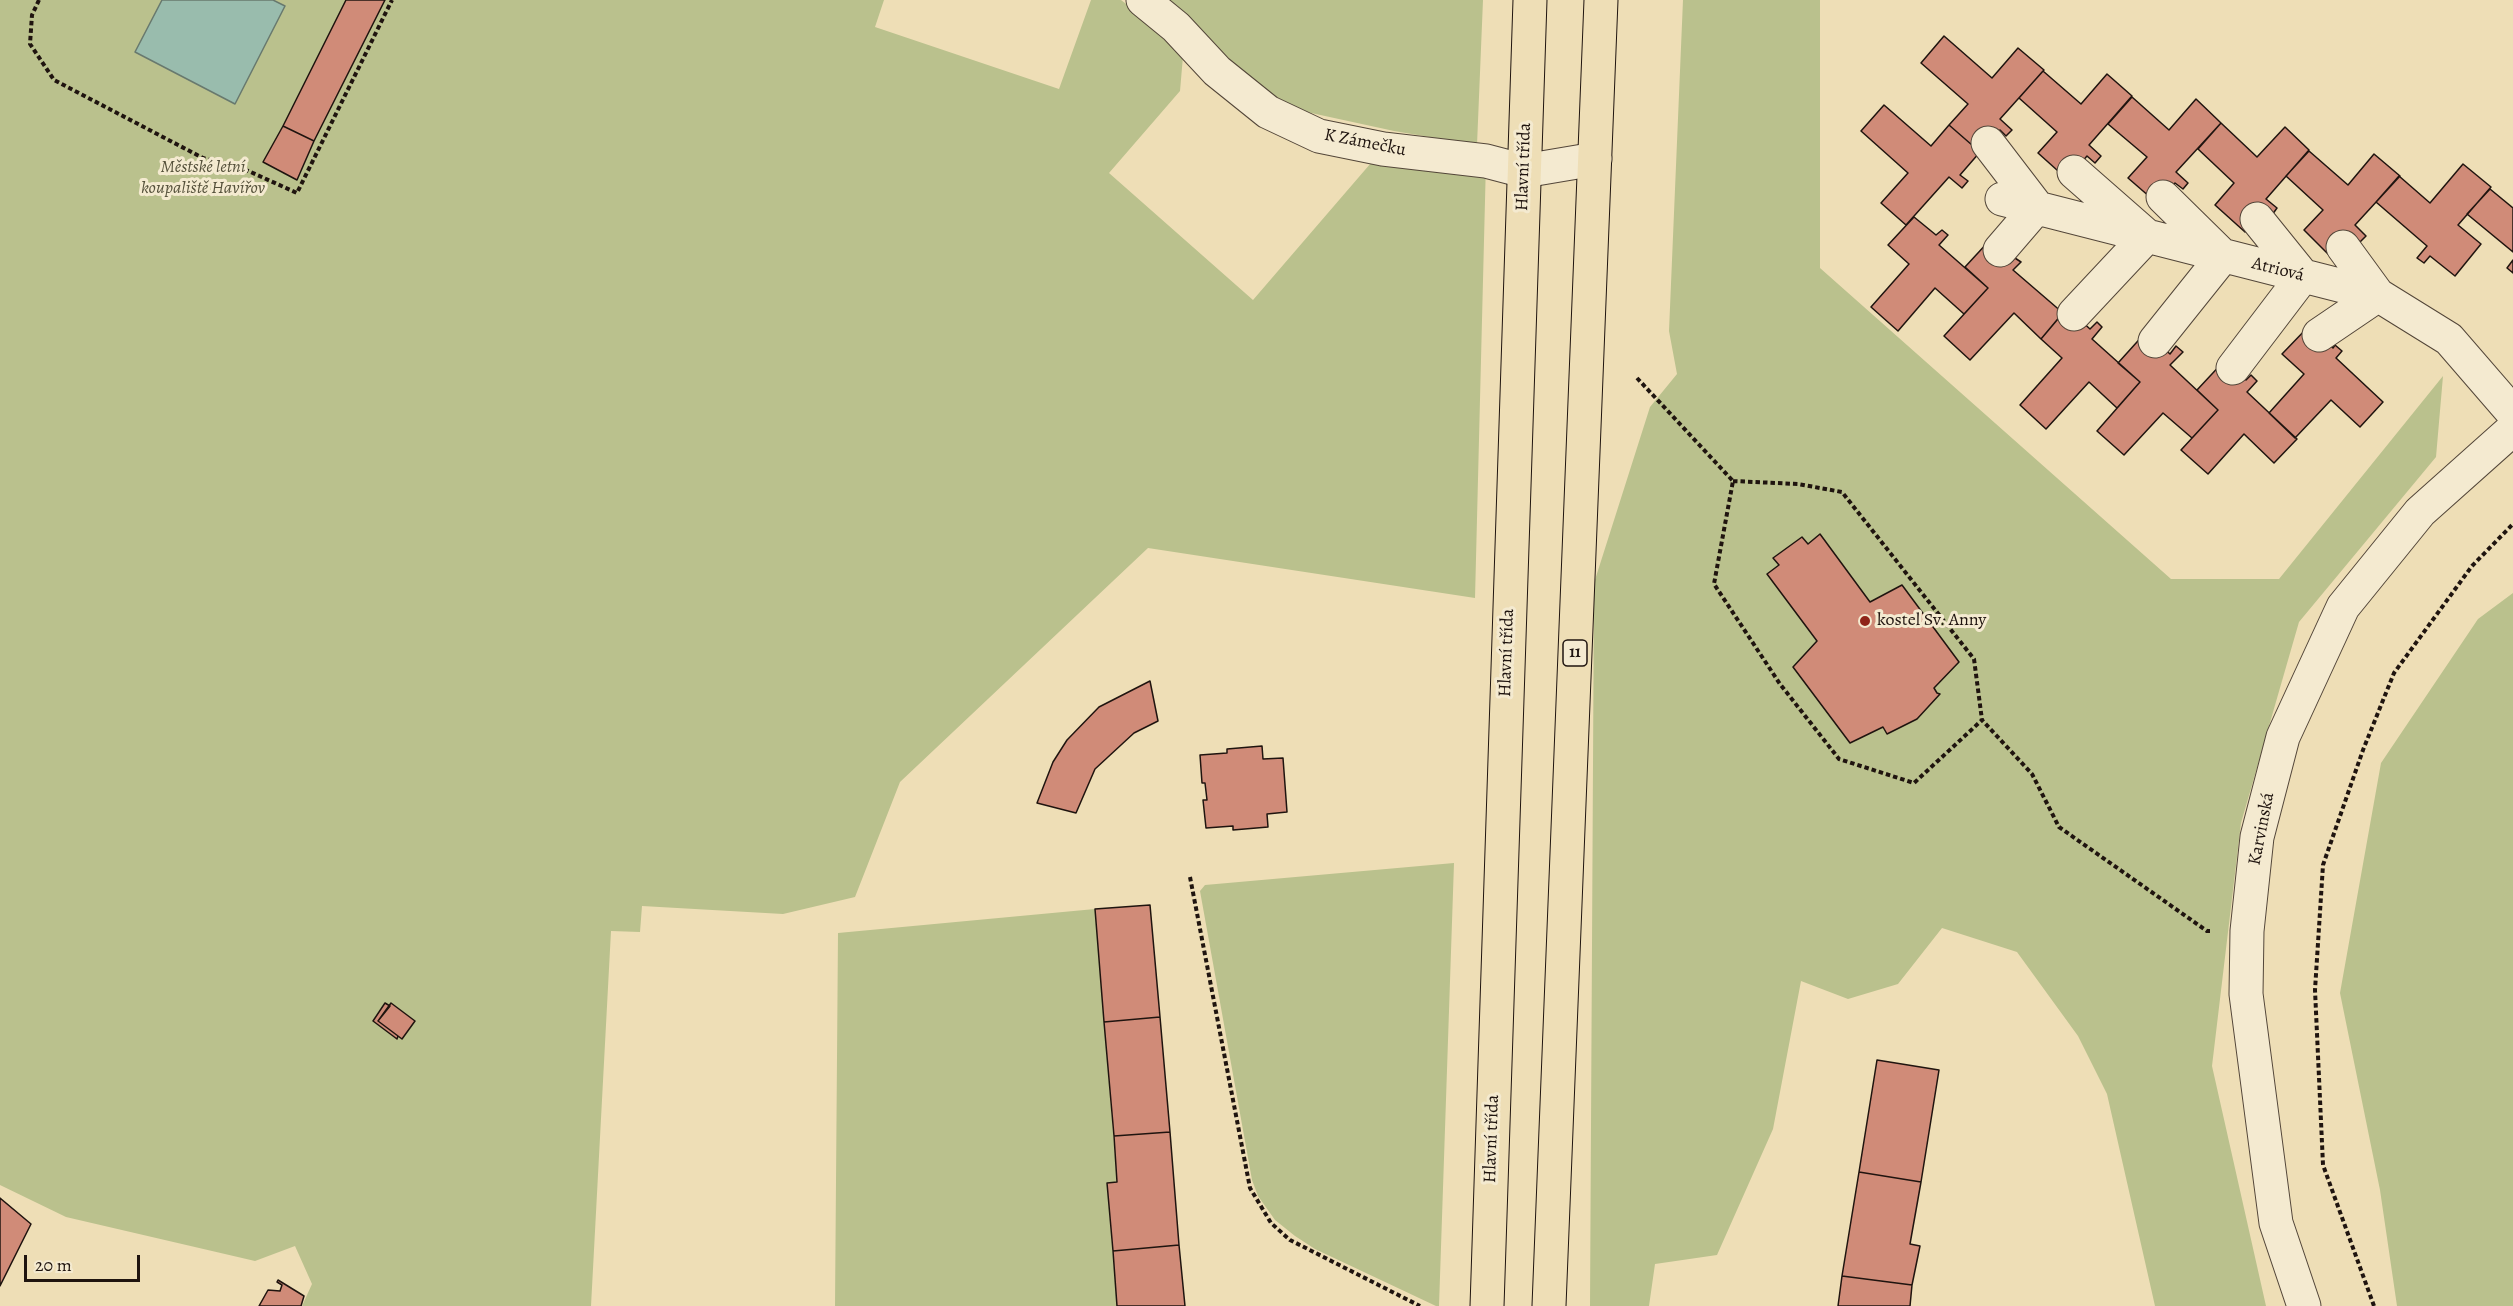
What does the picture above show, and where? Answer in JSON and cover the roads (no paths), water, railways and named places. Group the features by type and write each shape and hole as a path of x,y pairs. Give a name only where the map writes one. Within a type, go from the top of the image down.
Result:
{"main road":[{"name":"Hlavní třída","path":"1486,1306 1530,0"},
{"name":"11","path":"1549,1306 1601,0"}],"street":[{"name":"K Zámečku","path":"1143,0 1176,27 1217,71 1268,112 1319,136 1383,149 1486,161 1524,171 1595,159"},
{"path":"1988,143 2037,207 2000,250"},
{"path":"2074,172 2147,236 2074,314"},
{"path":"2155,341 2223,255 2163,197"},
{"name":"Atriová","path":"2002,199 2378,295 2448,339 2513,413"},
{"path":"2233,368 2303,276 2257,219"},
{"path":"2319,335 2378,295 2343,247"},
{"name":"Karvinská","path":"2304,1306 2276,1223 2246,994 2247,930 2257,837 2283,737 2343,607 2420,512 2513,429"}],"place":[{"name":"kostel Sv. Anny","path":"1865,621"}],"park label":[{"name":"Městské letní koupaliště Havířov","path":"203,178"}]}
